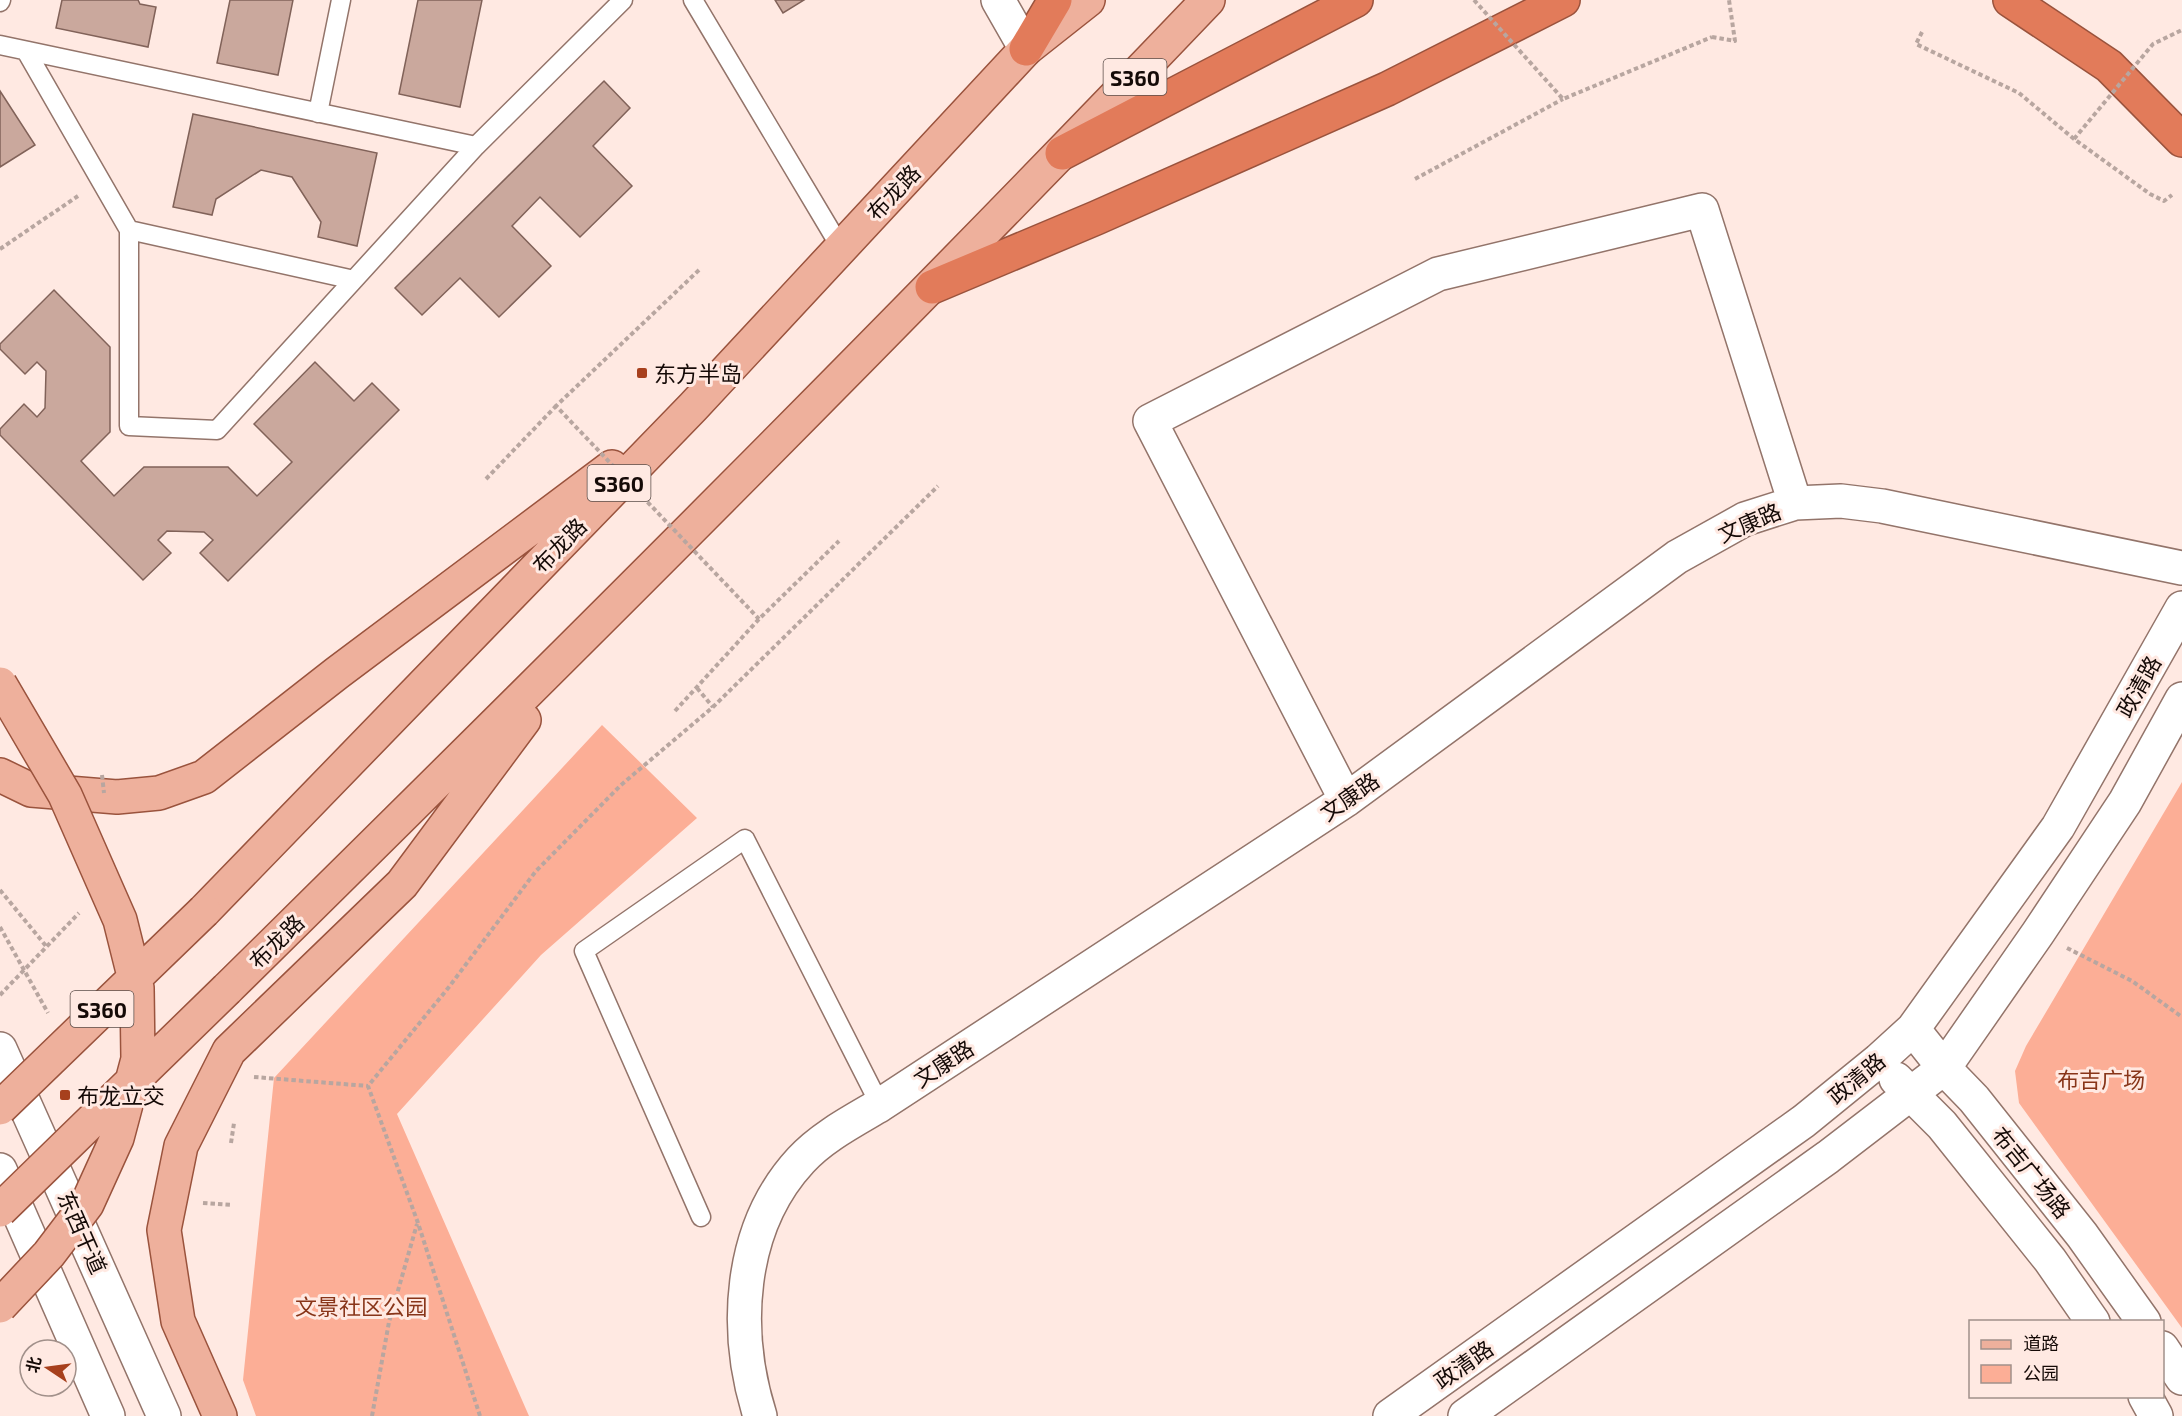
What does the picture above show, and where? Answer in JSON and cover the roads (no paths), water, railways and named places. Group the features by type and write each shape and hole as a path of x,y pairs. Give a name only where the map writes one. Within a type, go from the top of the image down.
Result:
{"highway":[{"path":"1026,49 1055,0"},
{"path":"1062,153 1356,0"},
{"path":"932,287 1096,218 1387,89 1563,0"},
{"path":"2010,0 2109,66 2182,140"}],"main road":[{"name":"布龙路","path":"0,1108 204,911 693,407 1026,49 1088,0"},
{"name":"S360","path":"1062,153 1208,0"},
{"name":"布龙路","path":"0,1210 588,634 1062,153"},
{"path":"0,775 32,790 117,797 159,793 204,777 346,666 693,407"},
{"path":"220,1416 178,1321 164,1230 182,1146 229,1051 402,884 588,634"},
{"path":"0,684 65,795 120,920 137,988 138,1059 117,1138 87,1204 49,1254 0,1306"}],"street":[{"path":"998,0 1026,49"},
{"path":"1346,800 1150,421 1438,274 1702,210 1795,503"},
{"name":"文康路","path":"760,1416 748,1365 745,1287 752,1251 763,1217 779,1187 802,1159 831,1135 1346,800 1677,557 1745,519 1795,503 1841,501 1882,506 2182,568"},
{"name":"政清路","path":"1390,1416 1804,1121 1913,1029 2058,827 2182,608"},
{"name":"政清路","path":"1465,1416 1828,1157 1944,1068 2125,802 2182,699"},
{"name":"布吉广场路","path":"1913,1029 1944,1068 1974,1099 2075,1226 2143,1320"},
{"name":"东西干道","path":"0,1049 164,1416"},
{"name":"布吉广场路","path":"1879,1060 1942,1125 2050,1260 2092,1320"},
{"path":"0,1170 108,1416"},
{"path":"2164,1350 2182,1378"},
{"path":"2146,1398 2156,1416"}],"lane":[{"path":"318,112 341,0"},
{"path":"26,51 129,230 129,426 217,430 476,146 623,0"},
{"path":"693,0 841,248"},
{"path":"0,45 476,146"},
{"path":"129,230 354,280"},
{"path":"701,1217 584,951 745,838 880,1105"}],"place":[{"name":"东方半岛","path":"642,373"},
{"name":"布龙立交","path":"65,1095"}],"park label":[{"name":"布吉广场","path":"2101,1079"},
{"name":"文景社区公园","path":"361,1306"}]}
